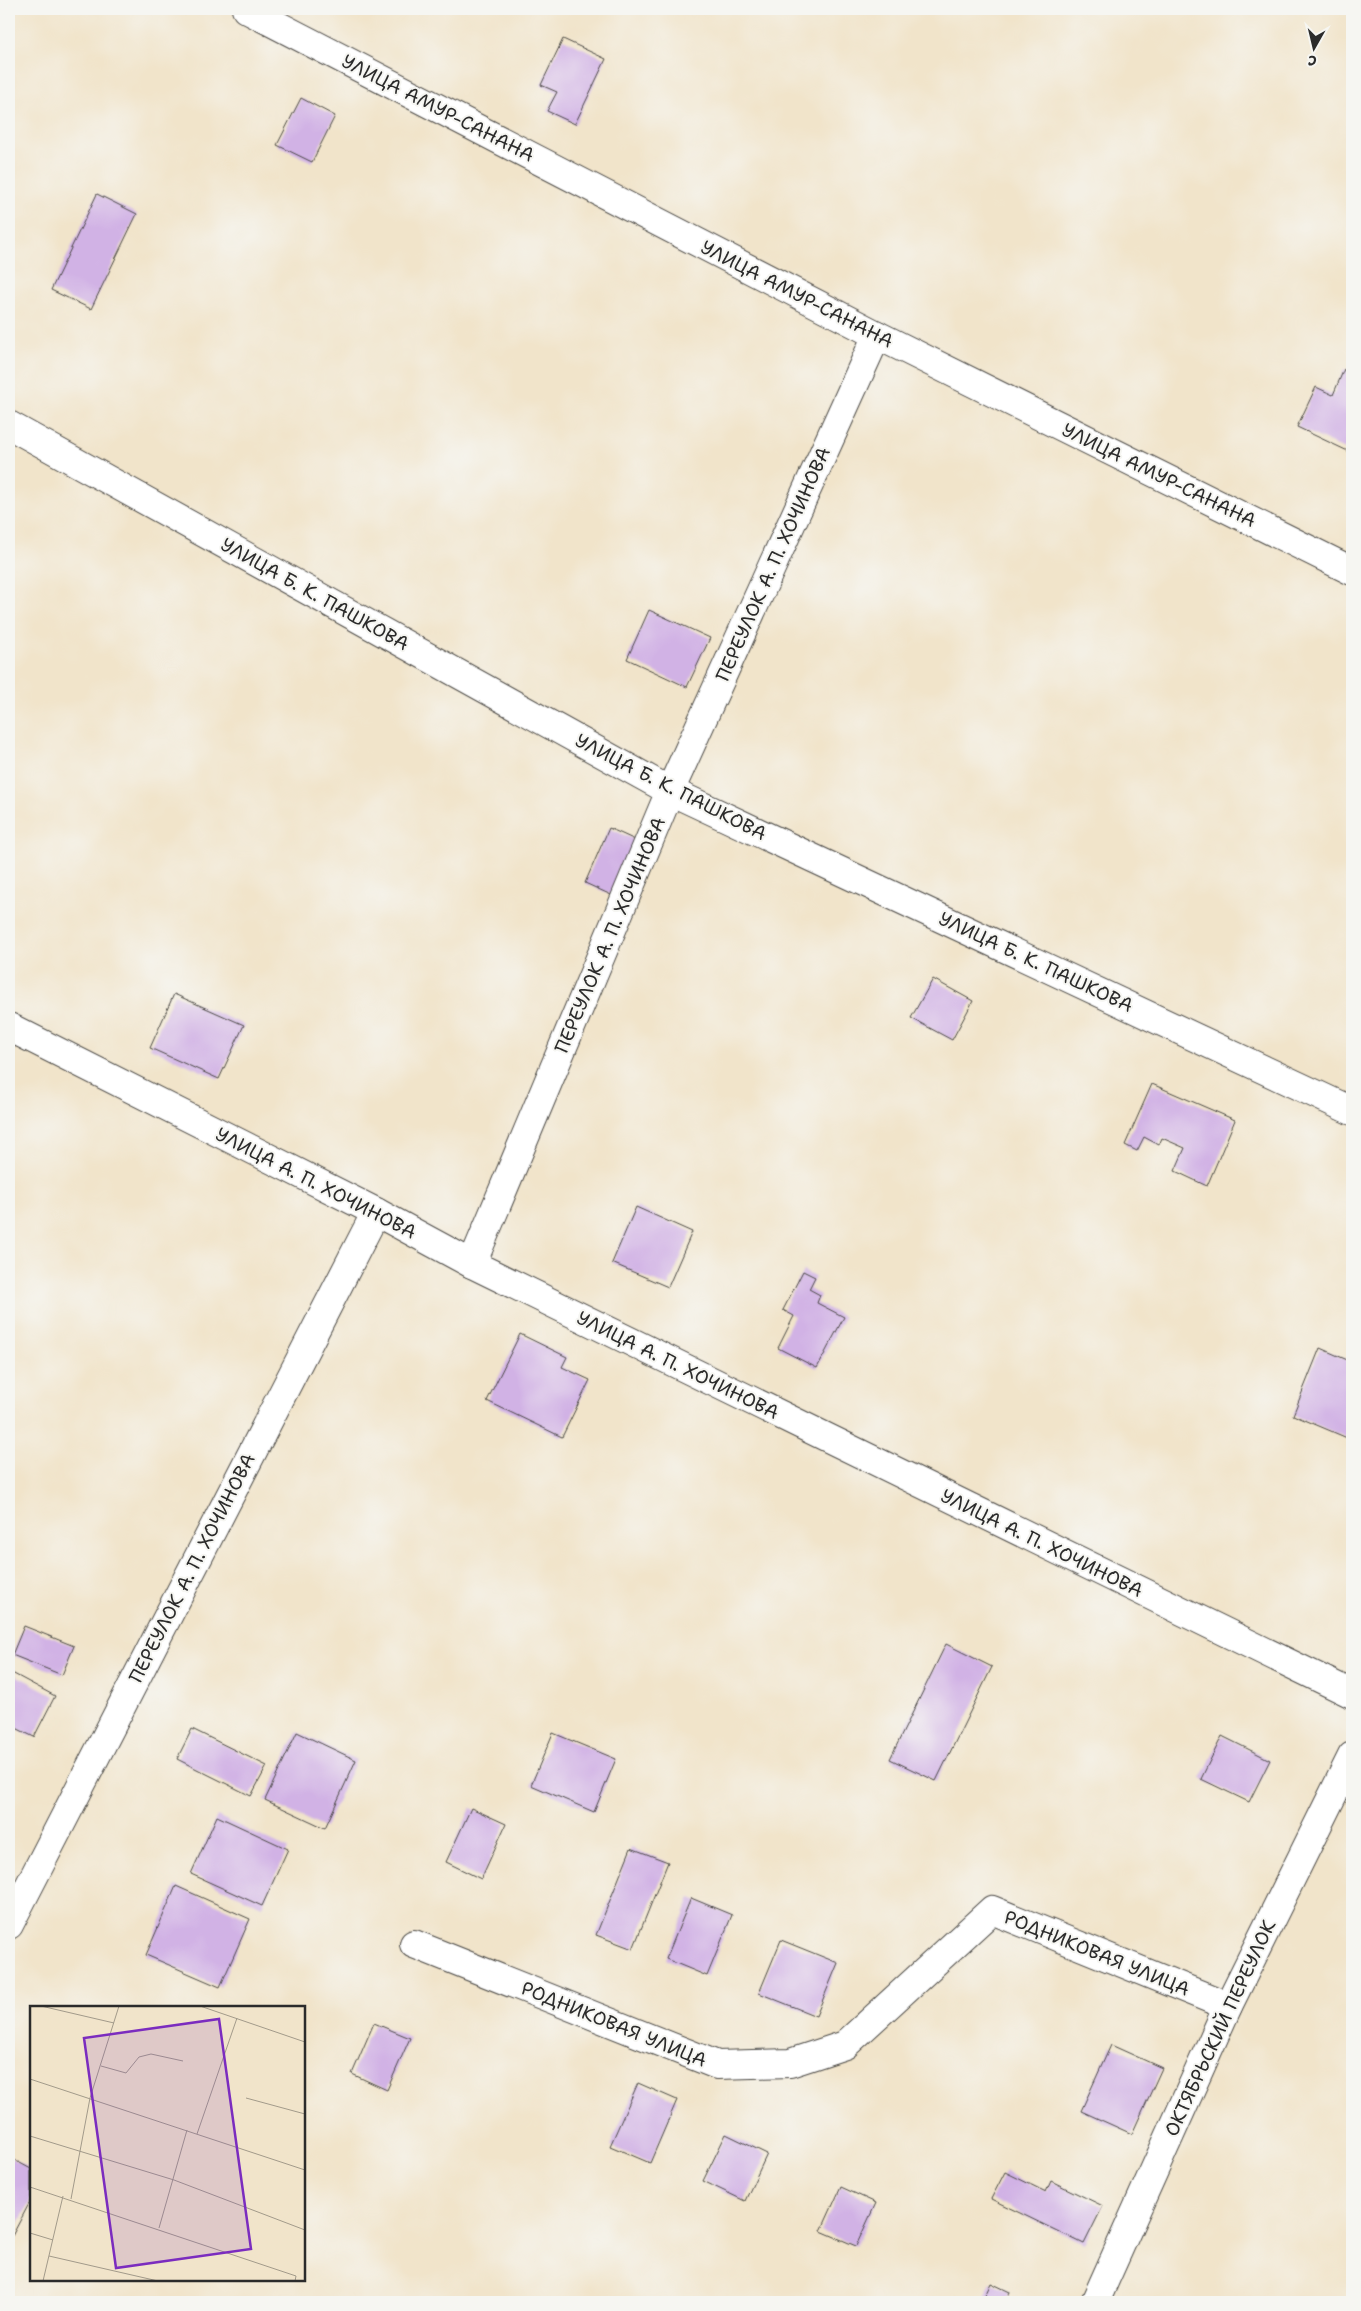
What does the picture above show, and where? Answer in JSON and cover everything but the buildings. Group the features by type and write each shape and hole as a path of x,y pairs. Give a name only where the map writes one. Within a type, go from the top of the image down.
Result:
{"street":[{"name":"УЛИЦА АМУР-САНАНА","path":"246,9 877,335 1352,571"},
{"name":"ПЕРЕУЛОК А. П. ХОЧИНОВА","path":"472,1264 670,791 877,335"},
{"name":"УЛИЦА Б. К. ПАШКОВА","path":"9,425 670,791 1352,1111"},
{"name":"УЛИЦА А. П. ХОЧИНОВА","path":"9,1028 376,1212 472,1264 1352,1694"},
{"name":"ПЕРЕУЛОК А. П. ХОЧИНОВА","path":"9,1925 376,1212"},
{"name":"ОКТЯБРЬСКИЙ ПЕРЕУЛОК","path":"1095,2302 1228,2006 1352,1756"},
{"name":"РОДНИКОВАЯ УЛИЦА","path":"414,1944 716,2065 790,2063 845,2045 992,1910 1228,2006"}]}
